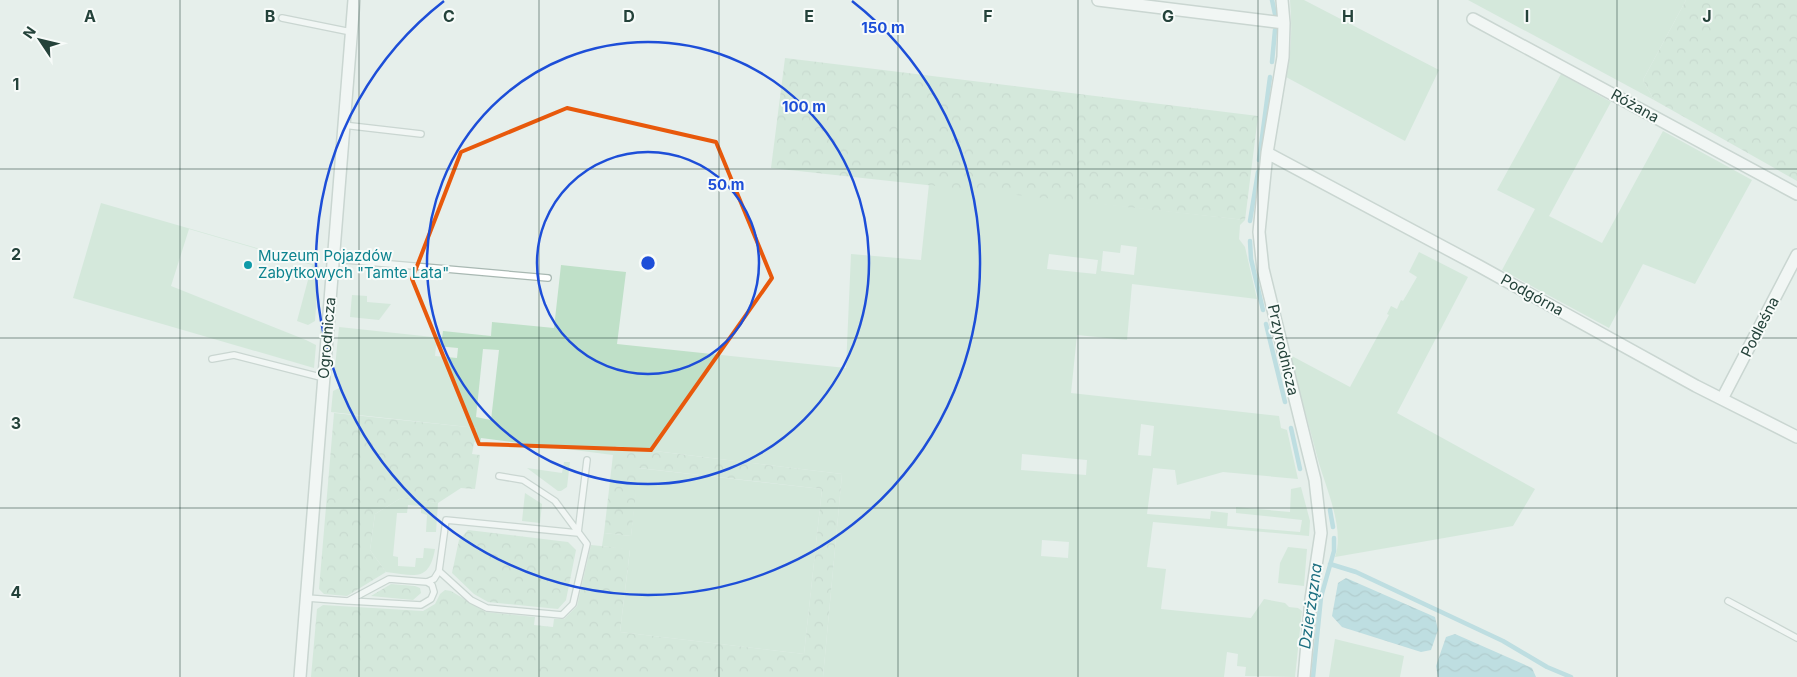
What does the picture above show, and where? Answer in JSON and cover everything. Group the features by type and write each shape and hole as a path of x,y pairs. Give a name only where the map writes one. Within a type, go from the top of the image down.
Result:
{"street":[{"name":"Ogrodnicza","path":"300,677 354,0"},
{"path":"1098,0 1284,23"},
{"name":"Przyrodnicza","path":"1282,0 1284,23 1283,57 1267,153 1259,232 1263,269 1315,480 1321,533 1311,599 1304,677"},
{"name":"Różana","path":"1473,18 1797,194"},
{"name":"Podgórna","path":"1267,153 1722,399 1797,437"},
{"name":"Podleśna","path":"1722,399 1797,254"}],"lane":[{"path":"282,18 351,32"},
{"path":"343,125 421,134"},
{"path":"334,259 548,278"},
{"path":"212,358 234,355 324,378"},
{"path":"578,533 588,460"},
{"path":"439,571 471,600 487,608 562,615 573,604 587,544 556,501 523,480 499,476"},
{"path":"427,582 434,578 439,571 446,520 578,533"},
{"path":"307,598 348,601 421,605 431,599 434,592 432,585 427,582 389,580 348,601"},
{"path":"1728,601 1797,638"}],"highlighted area":[{"path":"567,108 716,142 772,278 651,450 479,444 412,279 461,152"}],"green space":[{"path":"1290,0 1304,0 1439,70 1405,141 1286,77 1291,38"},
{"path":"1468,0 1686,0 1643,80 1654,100"},
{"path":"1686,0 1797,0 1797,181 1654,100 1643,80"},
{"path":"785,58 1258,116 1245,220 771,168"},
{"path":"1561,74 1611,102 1549,216 1602,243 1663,131 1752,180 1695,284 1643,264 1609,328 1502,270 1535,209 1497,190"},
{"path":"929,184 1245,220 1240,225 1239,239 1245,247 1257,299 1132,284 1127,340 1077,335 1071,393 1279,416 1281,428 1287,430 1298,479 1223,472 1177,485 1175,470 1153,468 1147,514 1210,519 1211,511 1228,513 1227,526 1300,532 1302,520 1236,513 1236,507 1290,512 1291,489 1301,487 1310,521 1309,536 1153,522 1147,567 1166,569 1161,609 1251,618 1264,599 1285,603 1289,607 1298,608 1302,611 1295,677 1245,676 1246,667 1237,666 1238,654 1227,652 1224,677 823,677 842,474 615,446 613,455 481,438 480,443 474,442 477,428 331,412 333,391 339,388 339,380 334,377 339,327 442,338 443,331 491,336 492,322 554,328 561,265 626,272 617,344 846,368 851,254 921,260","holes":["1121,245 1137,247 1134,275 1101,271 1103,251 1120,253","1049,254 1098,260 1096,274 1047,269","436,346 458,348 457,358 435,356","483,349 499,350 491,420 476,417","1141,424 1154,426 1151,456 1138,455","1022,454 1087,460 1086,475 1021,470","1042,540 1069,542 1068,558 1041,556"]},
{"path":"101,203 319,266 315,321 308,325 297,321 312,265 189,229 171,286 316,345 314,368 73,298"},
{"path":"1419,252 1468,277 1397,413 1535,489 1513,526 1335,557 1338,534 1336,521 1290,355 1350,387 1389,315 1387,314 1391,306 1397,309 1417,277 1409,272"},
{"path":"352,295 367,296 367,302 391,304 379,320 350,317"},
{"path":"334,413 477,428 472,454 480,455 475,489 461,488 438,503 401,498 375,514 370,550 386,572 347,596 324,594 319,589"},
{"path":"614,446 842,474 823,677 311,677 317,609 323,605 423,611 435,604 440,594 445,590 451,591 486,612 535,617 534,625 553,627 554,619 564,619 577,606 591,545 630,549 620,632 804,654 822,489 639,468 631,536 604,533"},
{"path":"564,462 570,462 567,487 561,491 558,491 527,468 562,473"},
{"path":"638,468 822,489 804,654 620,632 630,550 602,546 604,533 631,536"},
{"path":"525,493 542,504 540,523 522,521"},
{"path":"401,498 438,503 436,532 426,532 427,515 421,513 421,506 408,505 407,513 397,513 393,556 398,557 398,566 415,567 416,558 423,558 424,548 435,549 429,567 419,574 386,572 370,550 375,514"},
{"path":"468,530 568,542 576,550 566,600 558,609 488,602 474,594 452,573 459,540"},
{"path":"1288,547 1307,549 1304,586 1278,583 1280,563"},
{"path":"391,584 415,586 420,588 421,593 413,600 371,596"},
{"path":"1335,639 1404,656 1400,677 1329,677"}],"water":[{"path":"1346,578 1435,617 1438,630 1431,650 1421,652 1342,627 1332,616 1338,583"},
{"path":"1455,634 1532,668 1536,677 1438,677 1436,666 1446,637"}],"waterway":[{"name":"Dzierżązna","path":"1272,0 1275,14"},
{"name":"Dzierżązna","path":"1272,62 1275,30"},
{"name":"Dzierżązna","path":"1259,160 1270,77"},
{"name":"Dzierżązna","path":"1250,221 1258,172"},
{"name":"Dzierżązna","path":"1250,241 1251,259 1263,310"},
{"name":"Dzierżązna","path":"1266,324 1285,402"},
{"name":"Dzierżązna","path":"1291,428 1300,469"},
{"name":"Dzierżązna","path":"1330,510 1333,527"},
{"name":"Dzierżązna","path":"1313,677 1321,597 1334,551 1334,538"},
{"path":"1330,564 1356,572 1503,641 1547,667 1571,677"}],"place":[{"name":"Muzeum Pojazdów Zabytkowych \"Tamte Lata\"","path":"248,265"}]}
